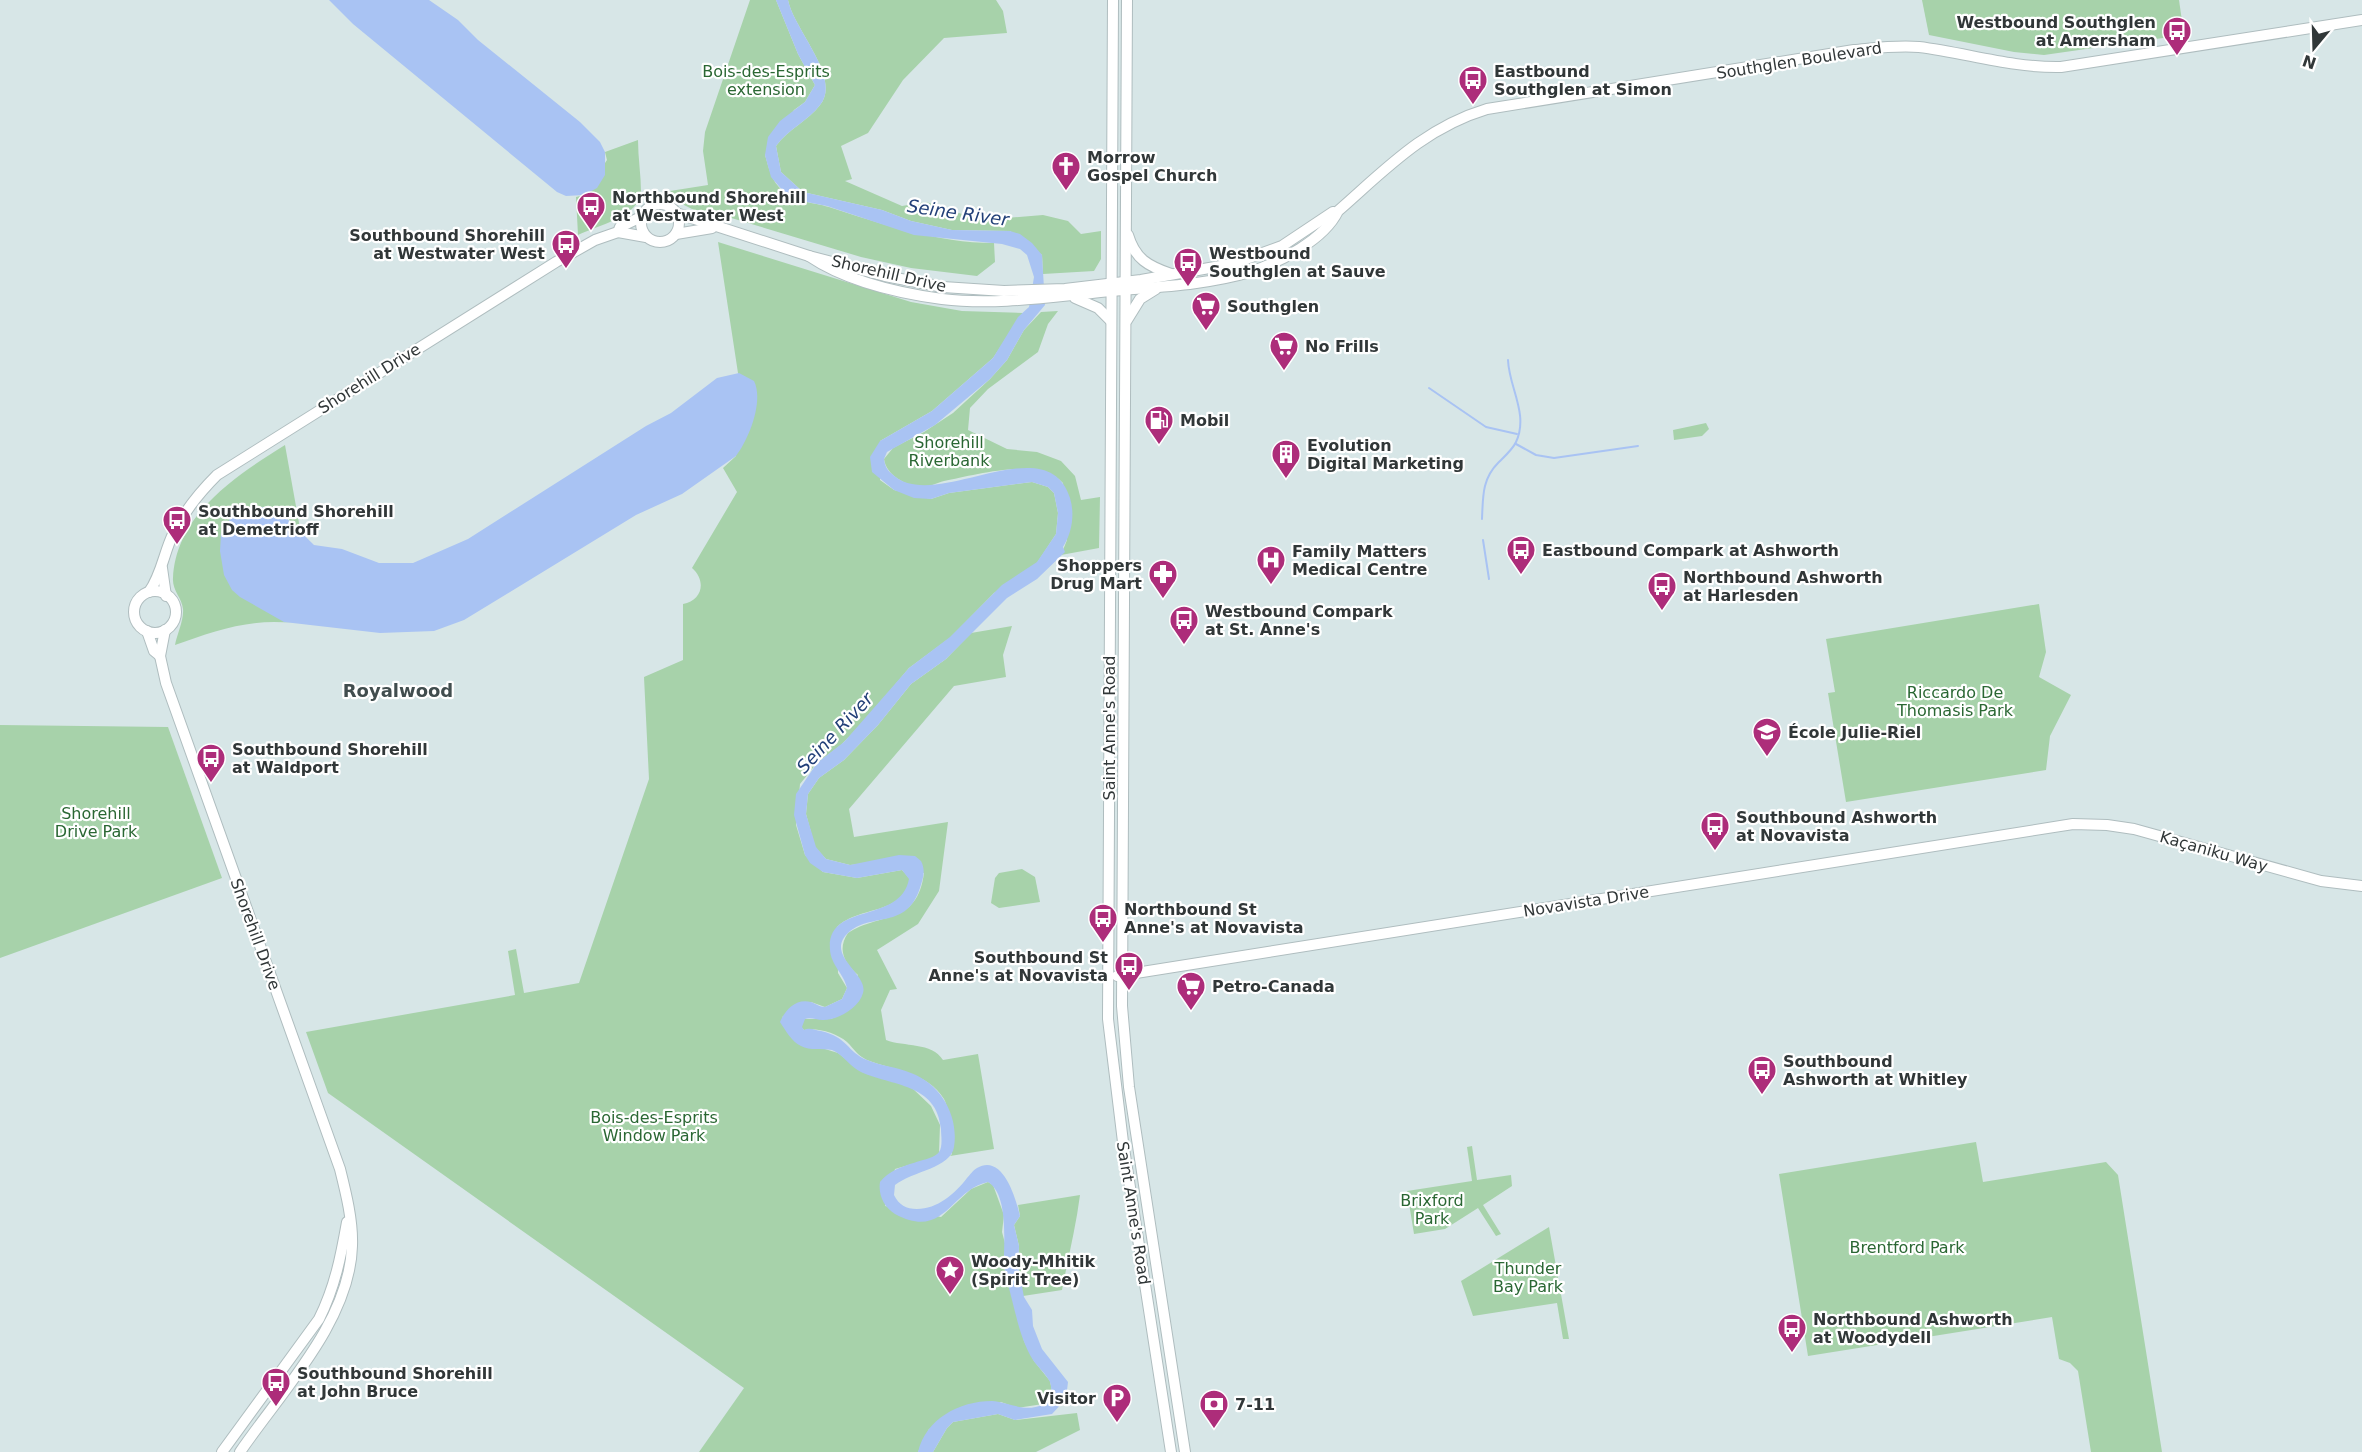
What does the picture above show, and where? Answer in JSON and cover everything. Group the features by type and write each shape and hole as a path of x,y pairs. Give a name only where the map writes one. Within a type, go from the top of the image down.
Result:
{"street":[{"name":"Saint Anne's Road","path":"1113,0 1108,1019 1116,1093 1171,1452"},
{"name":"Saint Anne's Road","path":"1127,0 1122,975 1129,1087 1185,1452"},
{"name":"Southglen Boulevard","path":"1125,285 1172,274 1233,264 1282,246 1338,211 1423,138 1453,121 1487,110 1854,50 1897,46 1918,47 2013,65 2061,67 2362,20"},
{"path":"618,232 646,237 660,243 672,239 679,224 676,213 670,207 659,204 648,208 641,217 641,226 646,237"},
{"name":"Southglen Boulevard","path":"1112,286 1162,287 1252,271 1309,241 1334,219 1338,211"},
{"name":"Shorehill Drive","path":"676,213 809,256 828,269 883,286 943,299 1066,294 1112,286"},
{"name":"Shorehill Drive","path":"160,656 154,651 147,631 136,622 134,611 139,599 149,592 162,567 174,532 187,509 217,475 556,262 595,240 618,232 620,227 641,217"},
{"path":"1125,224 1132,247 1140,260 1150,267 1172,274"},
{"name":"Shorehill Drive","path":"676,234 715,227"},
{"path":"1125,327 1140,299 1162,287"},
{"path":"1066,294 1089,302 1111,321"},
{"name":"Shorehill Drive","path":"162,567 166,596 175,611 173,622 165,630 160,656 171,699 340,1169 352,1248 342,1297 319,1340 240,1452"},
{"path":"149,592 166,596"},
{"path":"147,631 156,633 165,630"},
{"name":"Kaçaniku Way","path":"2064,825 2116,826 2311,879 2362,886"},
{"name":"Novavista Drive","path":"1108,978 2064,825"},
{"path":"1108,912 1123,921"},
{"name":"Shorehill Drive","path":"222,1452 319,1319 338,1270 348,1213"}],"green space":[{"name":"Bois-des-Esprits extension","path":"750,0 776,0 798,54 815,85 805,102 794,110 765,155 771,174 779,187 800,200 910,231 952,240 994,243 995,262 977,276 911,268 861,257 728,217 694,210 680,203 670,191 708,185 703,151 705,132"},
{"path":"788,0 996,0 1003,11 1007,33 944,38 903,80 868,133 841,146 852,179 845,181 902,206 926,202 980,220 1043,215 1068,221 1081,234 1101,231 1101,259 1094,271 1043,274 1042,255 1010,231 952,230 911,221 882,210 803,192 781,172 776,146 820,105 825,94 825,81"},
{"path":"1922,0 2179,0 2184,35 2044,55 2014,52 1929,35"},
{"path":"638,140 641,192 639,200 626,214 578,235 576,197 584,195 607,160 605,152"},
{"name":"Bois-des-Esprits Window Park","path":"718,242 911,302 962,311 1023,313 993,358 932,411 880,441 880,480 894,490 931,499 949,493 1032,482 1048,487 1054,493 1058,513 1056,534 1035,566 994,593 951,637 909,668 867,718 841,745 817,763 800,784 796,825 805,855 823,872 857,878 902,870 910,879 906,891 889,905 857,915 837,927 838,973 847,988 842,999 825,1007 811,1002 782,1017 825,1049 838,1053 862,1072 910,1086 931,1106 940,1125 939,1153 933,1158 895,1169 885,1206 941,1217 971,1189 988,1182 993,1185 1004,1215 1002,1232 1006,1247 1005,1268 1024,1341 1034,1361 1050,1381 1052,1391 1050,1398 1043,1404 1017,1408 1001,1402 929,1429 918,1452 699,1452 744,1388 328,1093 306,1032 515,995 508,951 516,949 524,993 579,983 649,779 644,677 683,660 683,604 695,599 701,584 697,573 692,568 737,492 723,468 736,456 738,373"},
{"name":"Shorehill Riverbank","path":"1058,311 1048,324 1038,352 988,389 970,408 968,430 1007,449 1037,452 1061,461 1075,476 1081,500 1100,497 1099,548 1061,555 1067,540 1063,483 1053,475 1039,470 1006,470 972,475 922,487 898,479 889,470 884,459 893,448 953,413 990,379 1007,360 1024,330 1041,312"},
{"path":"1706,423 1709,429 1702,436 1674,440 1673,430"},
{"path":"285,445 301,534 288,518 284,622 293,623 247,624 175,645 183,609 173,578 177,555 185,534 197,516 229,483"},
{"name":"Riccardo De Thomasis Park","path":"2039,604 2046,652 2039,677 2071,695 2050,736 2046,770 1846,802 1828,693 1835,692 1826,639"},
{"path":"1012,626 1003,655 1006,677 954,686 849,809 854,837 948,822 939,891 918,924 877,950 897,989 890,990 881,1010 886,1040 932,1050 943,1060 978,1054 994,1149 950,1156 952,1154 948,1110 944,1099 929,1083 909,1073 864,1058 847,1042 832,1033 804,1030 801,1027 804,1019 832,1019 858,975 849,966 844,956 843,945 848,933 905,910 914,902 924,873 862,864 850,865 826,859 815,847 806,814 808,794 819,778 844,760 878,725 911,684 946,659 971,633"},
{"name":"Shorehill Drive Park","path":"0,725 168,727 222,878 0,958"},
{"path":"1022,869 1035,877 1040,902 999,908 991,903 995,878 999,873"},
{"name":"Brentford Park","path":"1976,1142 1983,1182 2106,1162 2118,1175 2162,1452 2091,1452 2078,1371 2070,1363 2059,1359 2052,1317 1808,1356 1779,1174"},
{"name":"Brixford Park","path":"1472,1146 1477,1180 1511,1175 1512,1186 1483,1205 1501,1234 1496,1236 1478,1208 1445,1229 1414,1234 1407,1191 1472,1181 1467,1147"},
{"path":"1080,1195 1062,1290 1023,1296 1018,1266 1019,1246 1014,1225 1020,1216 1018,1205"},
{"name":"Thunder Bay Park","path":"1549,1227 1569,1339 1563,1339 1557,1303 1473,1316 1461,1281"},
{"path":"1077,1413 1080,1430 1036,1452 933,1452 953,1422 998,1414 1015,1420"}],"water":[{"path":"329,0 429,0 458,20 478,40 580,122 600,142 605,152 605,175 597,188 584,195 566,196 557,192 353,24"},
{"name":"Seine River","path":"776,0 788,0 825,81 825,94 820,105 776,146 781,172 803,192 882,210 911,221 952,230 1010,231 1020,234 1042,255 1045,305 1024,330 1007,360 990,379 935,425 887,452 884,459 887,468 892,474 911,484 934,485 1015,469 1038,469 1057,477 1070,498 1072,510 1070,530 1063,547 1065,552 1037,579 1007,598 946,659 911,684 878,725 844,760 819,778 808,794 806,814 816,847 826,859 850,865 899,855 915,856 921,861 924,871 914,901 906,910 898,915 858,926 842,940 841,949 844,956 863,986 863,993 857,1004 835,1018 805,1019 802,1027 804,1030 812,1029 837,1037 860,1057 867,1060 922,1078 939,1093 946,1103 954,1124 954,1147 951,1154 939,1165 895,1185 894,1195 901,1204 913,1209 932,1206 951,1195 973,1171 986,1165 1001,1172 1007,1180 1020,1216 1014,1225 1019,1246 1018,1266 1024,1297 1032,1310 1033,1326 1042,1349 1068,1382 1066,1399 1052,1414 1015,1420 998,1414 953,1422 933,1452 918,1452 922,1440 936,1421 956,1408 992,1401 1021,1407 1036,1407 1049,1397 1051,1384 1029,1353 1018,1323 1005,1269 1002,1206 994,1188 988,1182 975,1187 936,1218 925,1222 912,1221 895,1214 883,1200 880,1182 887,1175 930,1158 940,1150 941,1129 938,1114 931,1103 911,1088 861,1072 832,1050 808,1048 797,1044 780,1022 788,1009 796,1003 806,1001 825,1007 842,999 847,988 831,955 832,935 839,925 851,918 892,903 903,893 909,879 902,870 857,878 823,872 810,863 805,855 794,815 796,794 817,763 844,742 909,668 950,637 1002,585 1037,562 1056,534 1058,513 1054,493 1048,487 1032,482 949,493 931,499 914,498 894,490 872,472 870,457 880,441 932,411 993,358 1018,317 1029,307 1034,277 1027,255 1020,249 1002,244 914,235 827,206 797,200 784,192 771,177 765,155 768,137 780,121 805,102 815,85 798,54"},
{"path":"739,373 754,381 757,399 754,420 736,456 682,494 636,515 464,620 434,631 380,633 284,622 240,597 232,590 224,575 220,551 221,534 231,517 249,507 268,507 280,512 314,545 342,549 379,563 413,563 468,539 646,426 671,413 717,378"}],"waterway":[{"path":"1482,519 1486,482 1493,469 1513,447 1519,432 1519,411 1508,360"},
{"path":"1429,388 1486,427 1517,434"},
{"path":"1516,444 1536,455 1554,458 1638,446"},
{"path":"1483,540 1489,579"}],"place":[{"name":"Westbound Southglen at Amersham","path":"2177,56"},
{"name":"Eastbound Southglen at Simon","path":"1473,106"},
{"name":"Morrow Gospel Church","path":"1066,192"},
{"name":"Northbound Shorehill at Westwater West","path":"591,232"},
{"name":"Southbound Shorehill at Westwater West","path":"566,270"},
{"name":"Westbound Southglen at Sauve","path":"1188,288"},
{"name":"Southglen","path":"1206,332"},
{"name":"No Frills","path":"1284,372"},
{"name":"Mobil","path":"1159,446"},
{"name":"Evolution Digital Marketing","path":"1286,480"},
{"name":"Southbound Shorehill at Demetrioff","path":"177,546"},
{"name":"Eastbound Compark at Ashworth","path":"1521,576"},
{"name":"Family Matters Medical Centre","path":"1271,586"},
{"name":"Shoppers Drug Mart","path":"1163,600"},
{"name":"Northbound Ashworth at Harlesden","path":"1662,612"},
{"name":"Westbound Compark at St. Anne's","path":"1184,646"},
{"name":"École Julie-Riel","path":"1767,758"},
{"name":"Southbound Shorehill at Waldport","path":"211,784"},
{"name":"Southbound Ashworth at Novavista","path":"1715,852"},
{"name":"Northbound St Anne's at Novavista","path":"1103,944"},
{"name":"Southbound St Anne's at Novavista","path":"1129,992"},
{"name":"Petro-Canada","path":"1191,1012"},
{"name":"Southbound Ashworth at Whitley","path":"1762,1096"},
{"name":"Woody-Mhitik (Spirit Tree)","path":"950,1296"},
{"name":"Northbound Ashworth at Woodydell","path":"1792,1354"},
{"name":"Southbound Shorehill at John Bruce","path":"276,1408"},
{"name":"Visitor","path":"1117,1424"},
{"name":"7-11","path":"1214,1430"}],"district":[{"name":"Royalwood","path":"398,691"}]}
